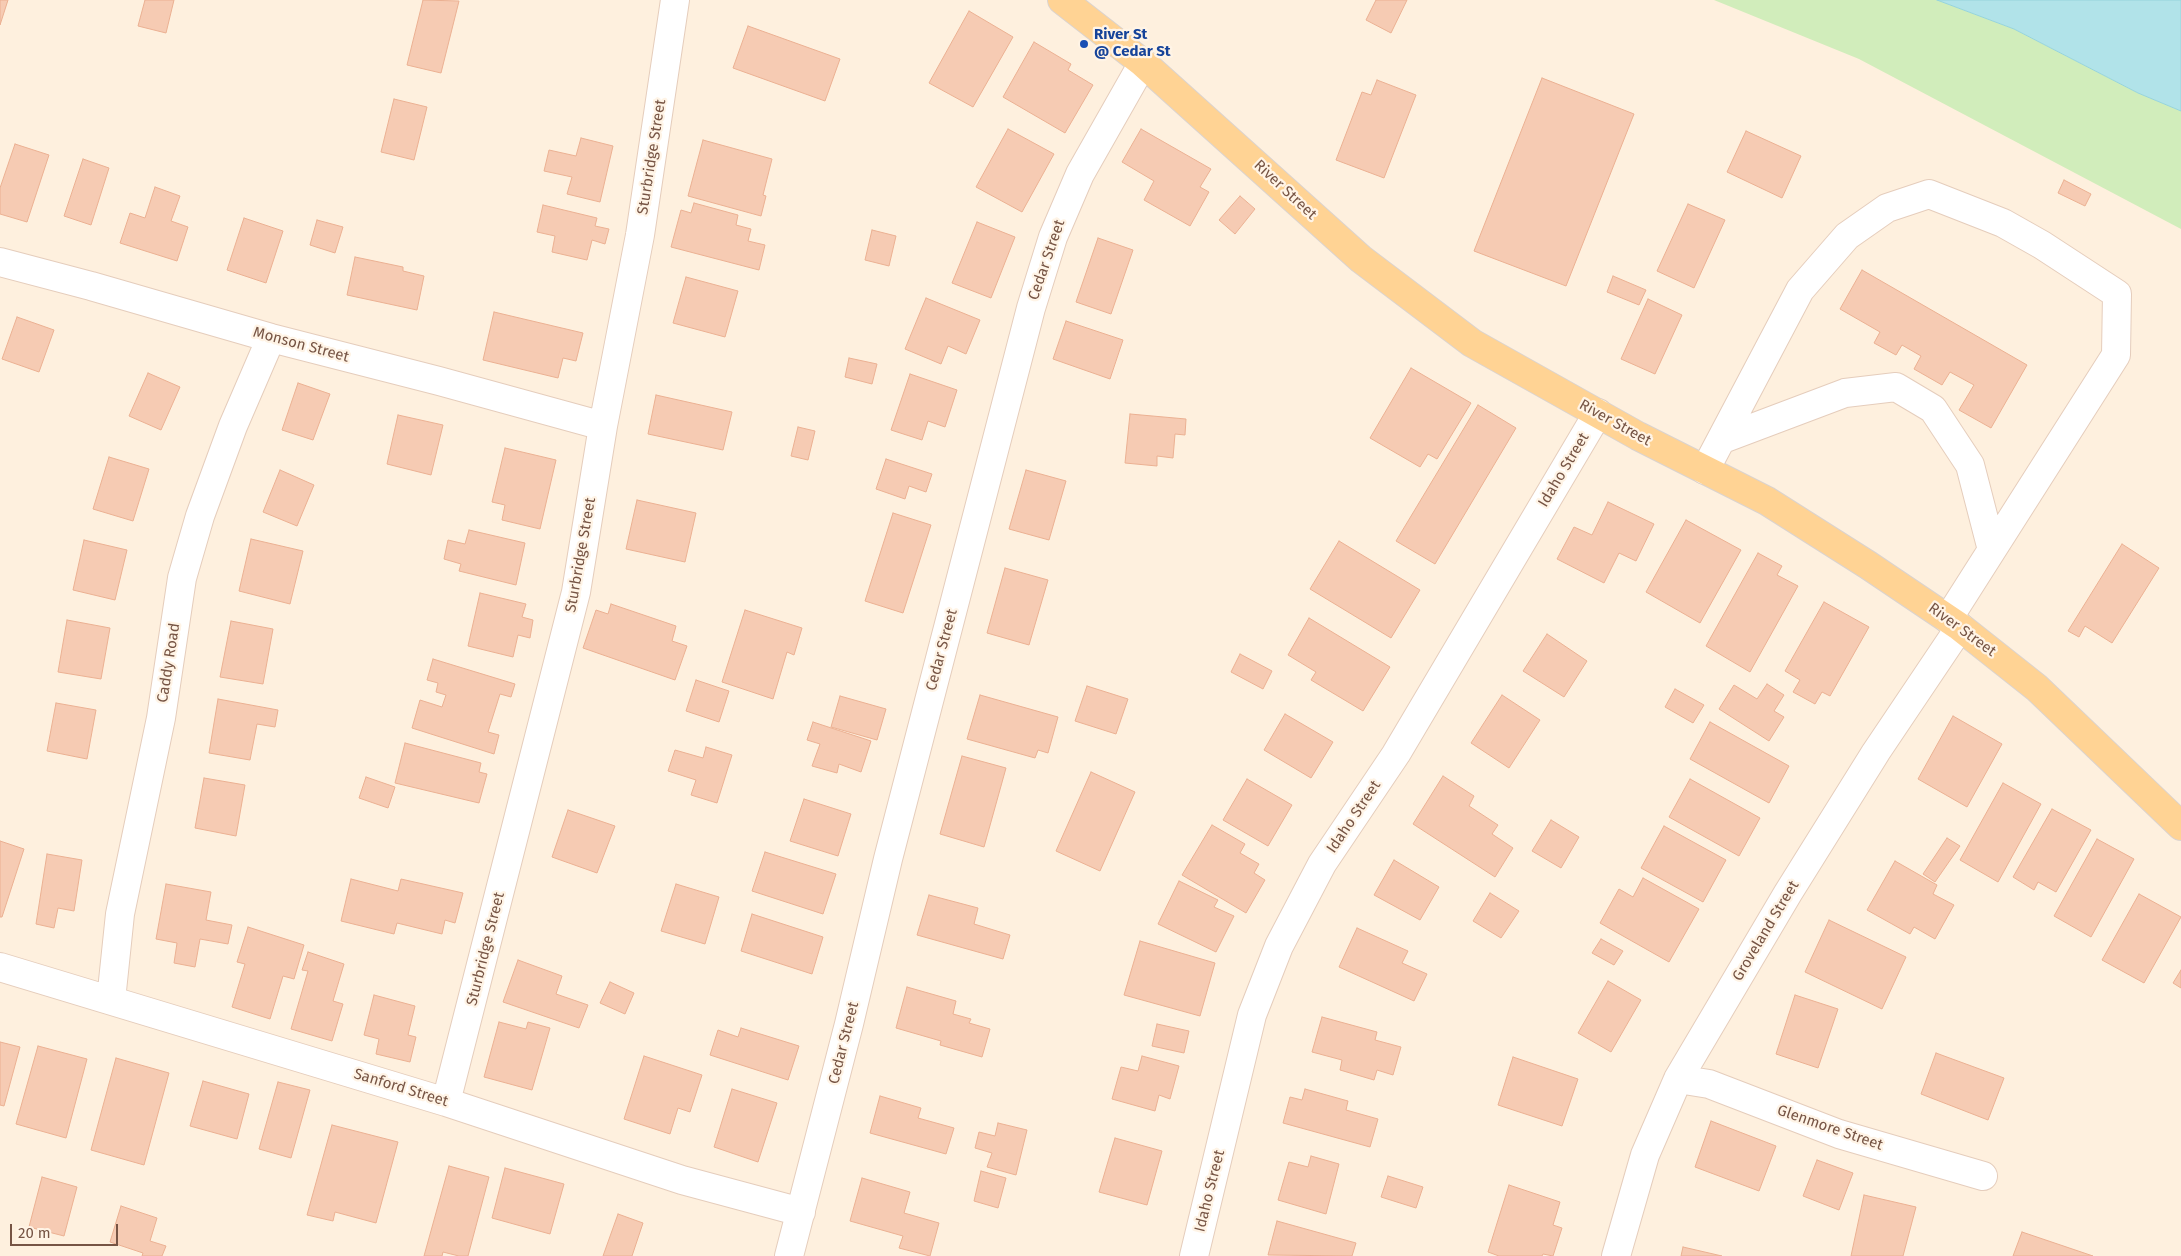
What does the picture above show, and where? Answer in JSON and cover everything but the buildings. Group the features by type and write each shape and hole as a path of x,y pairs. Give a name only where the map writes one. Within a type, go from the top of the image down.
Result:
{"main road":[{"name":"River Street","path":"1062,0 1143,63 1360,259 1472,343 1598,413 1767,502 1868,565 1954,623 2037,688 2181,826"}],"street":[{"name":"Sturbridge Street","path":"446,1102 576,592 603,426 640,235 676,0"},
{"name":"Cedar Street","path":"789,1256 849,1024 890,849 1031,308 1054,237 1080,174 1143,63"},
{"name":"Groveland Street","path":"1616,1256 1645,1155 1678,1079 1788,893 1954,623 1992,550 2116,355 2117,294 2050,249 2003,223 1929,194 1887,208 1847,236 1800,290 1723,439"},
{"name":"Monson Street","path":"0,262 271,338 603,426"},
{"name":"Caddy Road","path":"112,1000 120,914 161,718 182,578 200,516 233,426 271,338"},
{"path":"1705,470 1723,439 1845,393 1896,386 1933,409 1970,465 1992,550"},
{"name":"Idaho Street","path":"1194,1256 1252,1015 1279,946 1322,864 1396,754 1598,413"},
{"name":"Sanford Street","path":"0,967 446,1102 682,1180 801,1212"},
{"name":"Glenmore Street","path":"1678,1079 1709,1084 1840,1134 1983,1176"}],"green space":[{"path":"1714,0 1937,0 2014,29 2138,93 2181,111 2181,229 1859,59"}],"water":[{"path":"1937,0 2181,0 2181,111 2138,93 2014,29"}],"place":[{"name":"River St @ Cedar St","path":"1084,44"}]}
